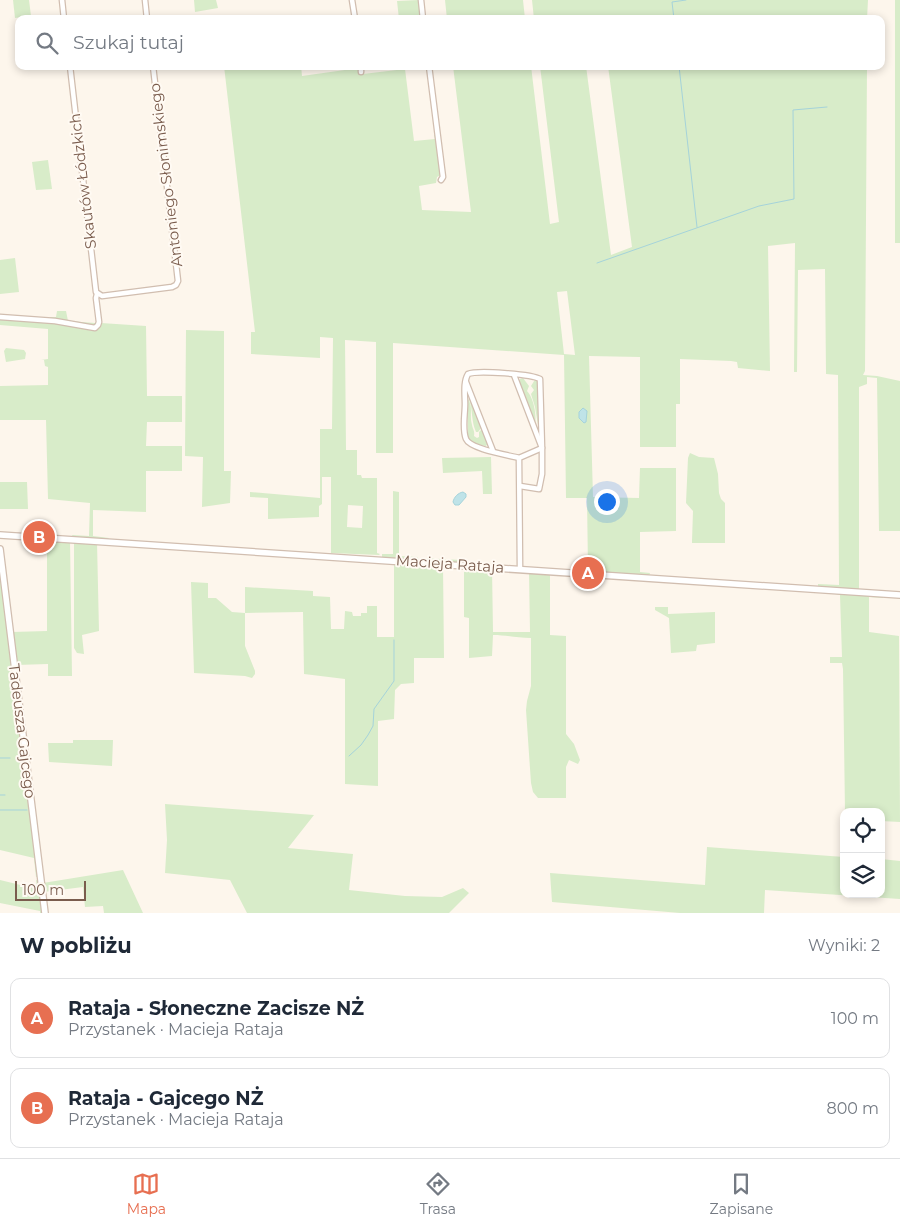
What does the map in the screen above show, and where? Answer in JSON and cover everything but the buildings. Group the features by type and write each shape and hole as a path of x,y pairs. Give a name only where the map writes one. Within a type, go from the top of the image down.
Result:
{"street":[{"path":"62,0 64,15"},
{"path":"145,0 147,15"},
{"path":"352,0 354,15"},
{"path":"421,0 423,15"},
{"name":"Skautów Łódzkich","path":"0,317 55,321 92,328 97,327 99,322 70,70"},
{"name":"Antoniego Słonimskiego","path":"97,294 102,296 172,287 177,284 178,274 153,70"},
{"path":"430,70 443,177 440,180"},
{"path":"520,486 539,488 542,474 542,448 541,381 535,377 473,372 468,374 465,380 466,440 472,446 519,458 542,448"},
{"path":"514,375 542,448"},
{"path":"465,380 493,451"},
{"path":"519,458 520,568"},
{"name":"Macieja Rataja","path":"0,535 520,568 900,595"},
{"name":"Tadeusza Gajcego","path":"0,549 45,913"}],"green space":[{"path":"13,0 29,0 31,15 15,15 15,18"},
{"path":"194,0 216,0 218,8 195,12"},
{"path":"419,0 421,15 399,15 397,1"},
{"path":"445,0 523,0 525,15 447,15"},
{"path":"532,0 868,0 867,15 534,15"},
{"path":"895,0 900,0 900,243 895,243"},
{"path":"224,70 301,70 302,76 345,70 359,70 363,74 405,70 414,141 435,139 434,135 436,135 441,175 437,177 436,183 419,186 422,210 471,212 453,70 531,70 550,224 559,222 540,70 587,70 611,255 632,247 609,70 867,70 865,371 863,375 900,381 900,531 879,531 877,378 867,377 867,384 859,387 859,590 818,586 818,584 839,585 838,375 826,374 825,269 798,270 797,372 794,372 795,243 768,246 770,371 738,368 737,362 731,361 680,359 680,404 676,404 676,447 640,447 640,357 589,356 593,497 639,498 640,468 676,468 676,531 640,532 640,572 650,573 649,576 591,571 590,569 578,570 578,568 588,569 587,498 566,498 564,355 393,343 393,453 376,453 376,342 345,340 346,450 357,450 357,475 361,475 362,478 377,478 377,553 380,554 331,553 331,477 322,477 322,504 319,506 319,517 268,519 268,498 250,497 250,492 320,498 320,429 332,429 333,338 320,337 320,358 251,354 251,332 255,332","holes":["567,291 575,355 564,354 557,292","348,505 363,506 362,528 347,527"]},
{"path":"48,160 52,189 36,190 32,162"},
{"path":"15,258 19,292 0,294 0,260"},
{"path":"57,311 66,311 68,321 95,323 98,320 98,322 93,326 51,319 50,317 56,317"},
{"path":"0,318 53,322 94,331 98,329 101,323 146,326 147,396 182,396 182,422 147,422 146,446 182,446 182,471 146,471 146,512 93,510 93,536 108,539 73,537 72,535 89,536 90,503 48,499 46,420 0,420 0,386 48,385 48,367 45,366 44,360 41,360 48,359 48,329 0,325"},
{"path":"186,330 224,331 224,471 231,471 230,503 202,507 203,457 185,456"},
{"path":"6,348 24,350 26,353 25,359 6,362 4,351"},
{"path":"523,378 529,386 527,391 534,408 535,426 519,383 520,379"},
{"path":"536,378 538,380 540,425 538,425 531,394 534,390 531,386"},
{"path":"467,397 471,407 474,436 479,437 479,432 482,429 488,443 486,446 474,444 468,438"},
{"path":"470,397 482,427 478,432 476,432 473,424"},
{"path":"690,453 699,457 714,458 718,474 719,493 725,503 725,543 692,543 693,511 686,503 688,458"},
{"path":"491,457 492,494 483,494 482,471 443,473 442,458"},
{"path":"0,482 27,482 28,509 0,509"},
{"path":"393,491 399,492 399,556 418,557 416,560 382,557 382,554 393,554"},
{"path":"47,539 70,540 72,676 48,676 48,664 16,665 12,632 47,631"},
{"path":"74,542 97,542 99,631 82,635 84,654 77,653 74,648"},
{"path":"421,558 461,560 460,563 421,560"},
{"path":"394,563 443,566 444,658 414,658 414,683 401,684 395,690 394,719 378,721 378,786 345,784 345,679 304,674 303,612 245,613 245,587 313,591 313,596 330,597 331,629 344,629 345,611 352,612 353,616 361,616 361,613 367,613 367,606 377,606 377,637 394,637"},
{"path":"464,566 492,568 493,632 530,632 529,571 550,572 550,635 566,636 566,734 574,744 580,760 578,764 569,760 566,767 566,798 538,798 533,792 531,783 526,710 531,686 531,638 493,635 492,656 469,658 469,618 464,617"},
{"path":"0,567 39,876 36,877 34,858 0,850"},
{"path":"191,582 208,583 208,598 216,598 232,612 245,613 245,646 255,671 252,678 194,673"},
{"path":"831,593 883,596 883,598 869,597 869,632 899,636 900,822 885,821 885,808 845,808 843,669 842,663 830,663 830,657 842,657 840,595"},
{"path":"655,607 668,607 668,614 715,612 715,643 697,645 696,651 671,653 669,618 655,610"},
{"path":"73,740 113,740 112,766 49,762 48,743 73,743"},
{"path":"165,804 314,815 288,848 353,854 349,890 405,896 442,897 463,888 469,893 449,913 247,913 230,880 165,873 167,840"},
{"path":"707,847 840,857 840,895 765,890 764,913 680,913 552,902 550,873 705,885"},
{"path":"885,859 900,861 900,899 885,898"},
{"path":"123,870 143,913 104,913 103,906 85,907 83,887 44,892 43,883"},
{"path":"0,880 37,889 36,880 39,881 43,913 0,903"}],"water":[{"path":"583,408 587,411 586,422 584,423 579,418 579,412"},
{"path":"463,492 466,494 466,497 459,505 455,505 453,502 454,498"}],"waterway":[{"path":"674,15 672,2 686,0"},
{"path":"679,70 697,227"},
{"path":"597,263 759,206 794,199 793,110 827,107"},
{"path":"349,756 361,745 368,735 373,726 374,709 394,681 394,640"},
{"path":"0,758 10,758"},
{"path":"0,795 5,795"},
{"path":"0,810 27,810"}],"place":[{"name":"Rataja - Gajcego NŻ","path":"39,537"},
{"name":"Rataja - Słoneczne Zacisze NŻ","path":"588,573"}]}
